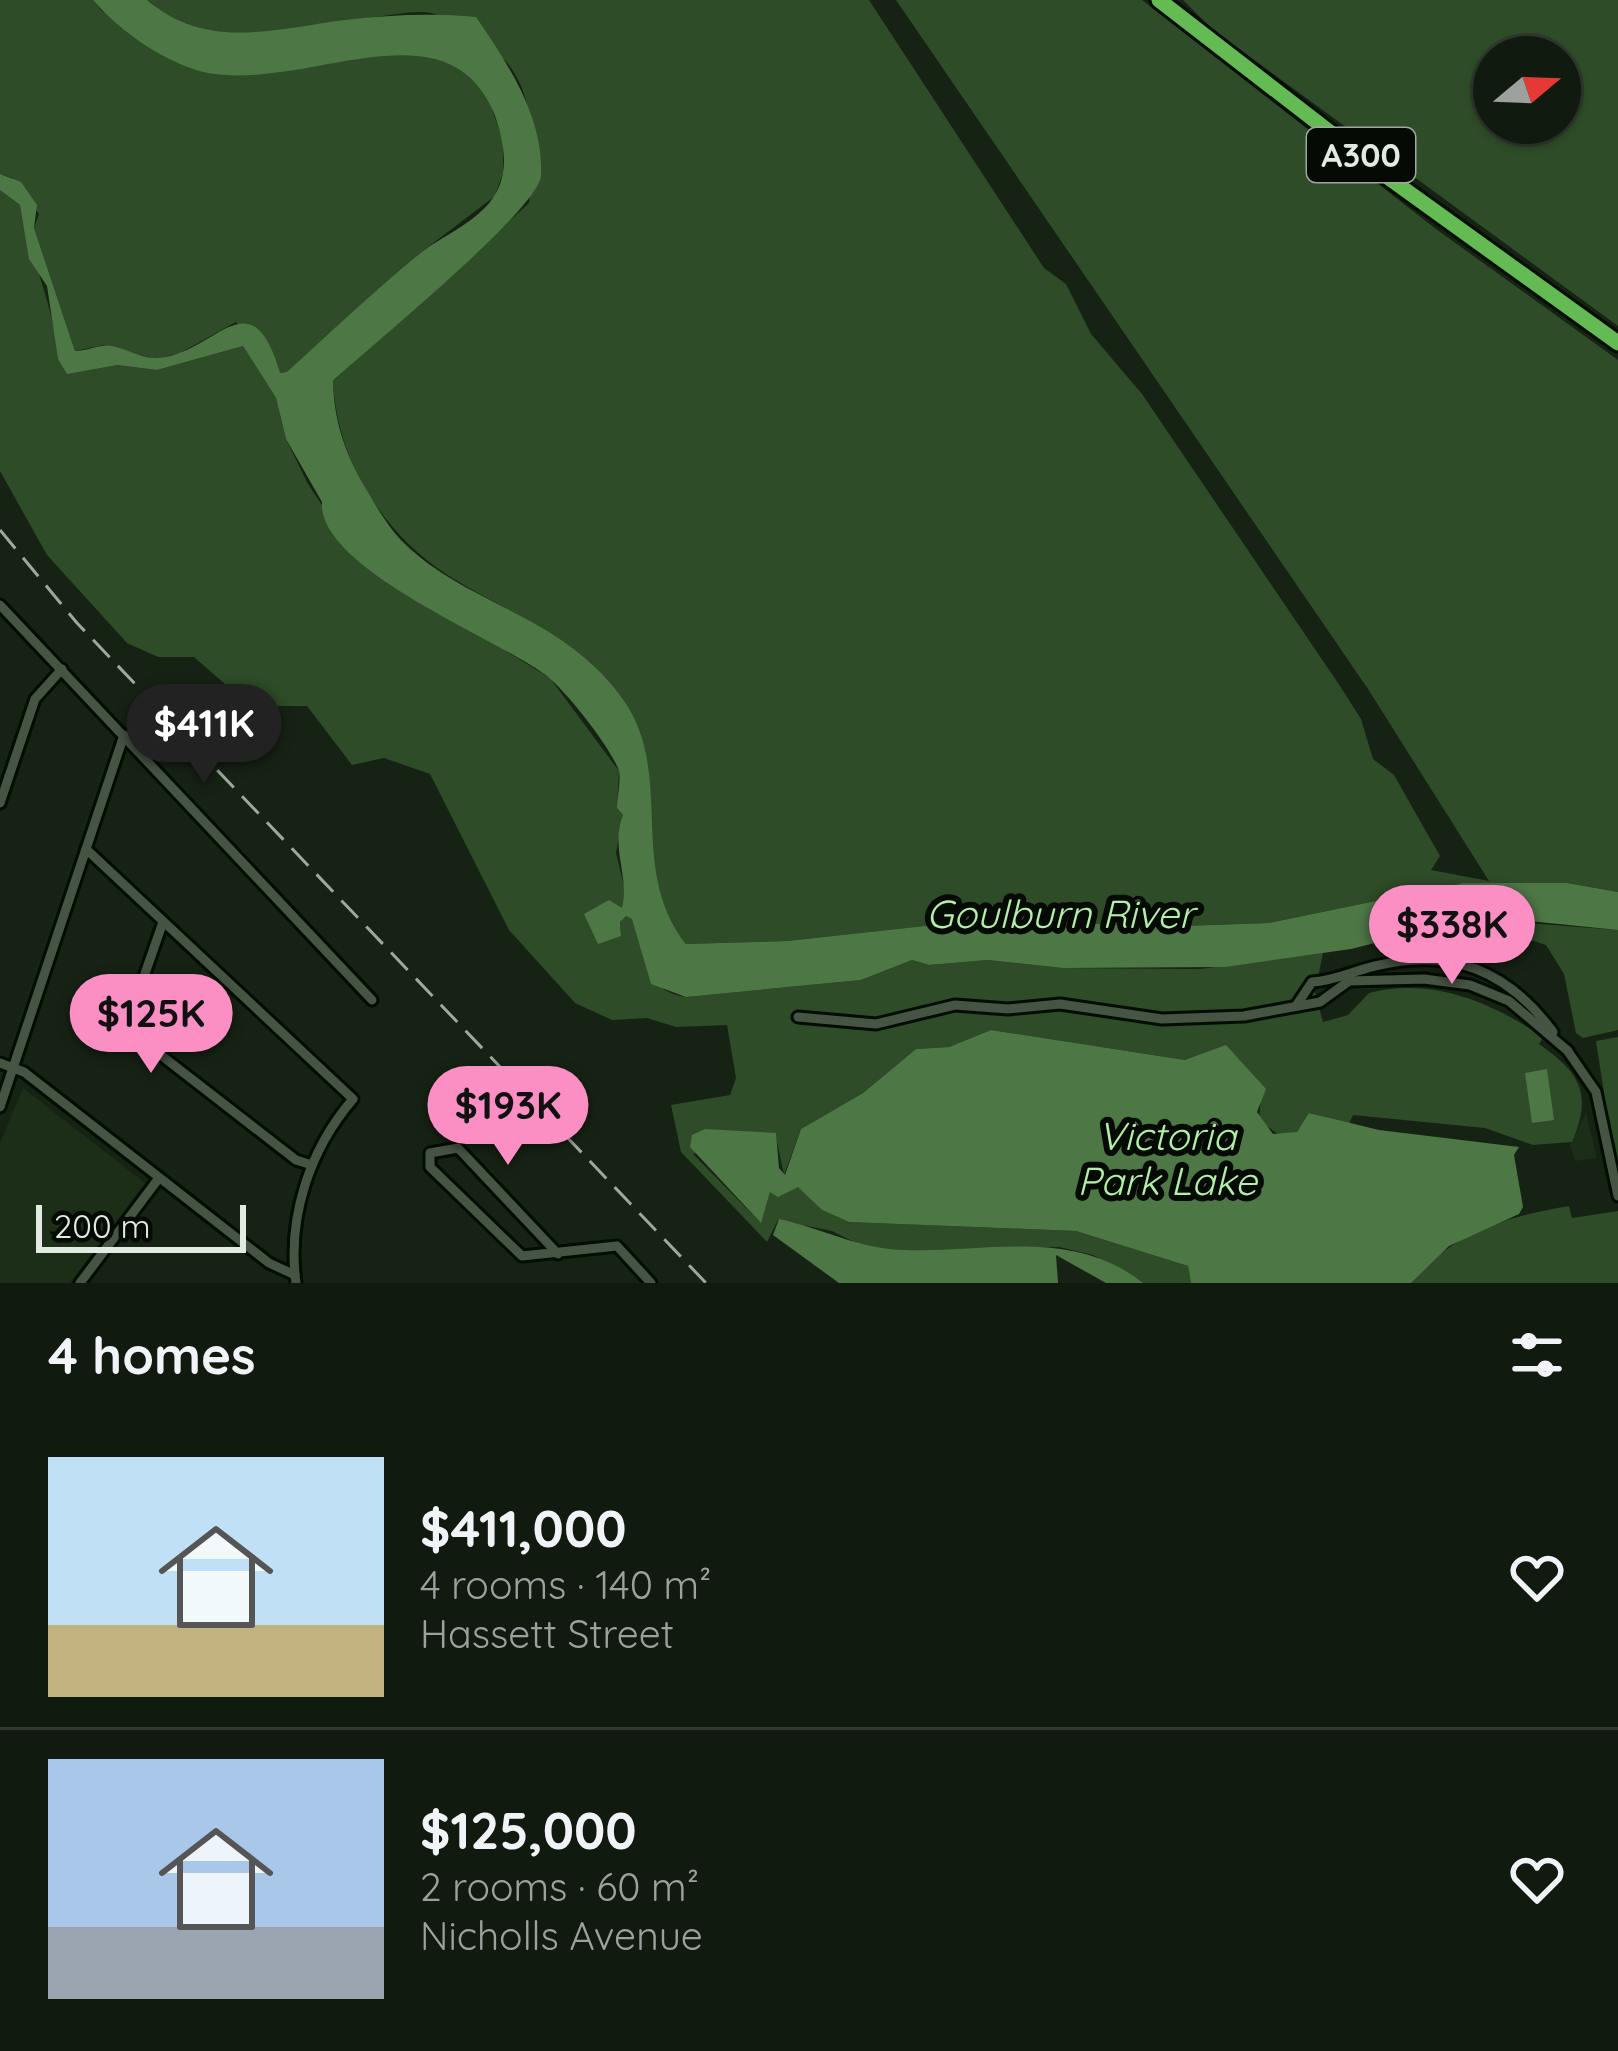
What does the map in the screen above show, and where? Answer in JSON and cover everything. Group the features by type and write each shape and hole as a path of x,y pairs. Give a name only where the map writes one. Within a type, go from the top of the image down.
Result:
{"highway":[{"name":"A300","path":"1159,0 1618,343"}],"street":[{"path":"0,604 372,1000"},
{"path":"0,803 35,699 62,669"},
{"path":"0,1107 124,735"},
{"path":"0,759 13,764"},
{"path":"86,849 353,1100 327,1130 312,1165 291,1250 296,1279"},
{"path":"163,922 126,1028 296,1160 312,1165"},
{"path":"1296,1006 1309,983 1409,962 1472,968 1524,993 1596,1093 1617,1196"},
{"path":"798,1017 885,1023 955,1005 1008,1009 1060,1004 1168,1019 1252,1016 1313,1003 1345,983 1364,980 1470,985 1520,1007 1568,1051"},
{"path":"1319,982 1325,997"},
{"path":"1304,993 1313,1003"},
{"path":"0,1063 13,1067 296,1279"},
{"path":"558,1254 458,1148 435,1148 430,1167 511,1251 522,1256 558,1254 617,1246 651,1283"},
{"path":"80,1283 159,1178"}],"shaded area":[{"path":"0,0 93,0 103,12 322,65 384,47 440,51 470,67 491,106 503,140 503,173 495,196 419,254 288,372 280,373 236,322 180,353 156,359 104,345 75,351 34,228 39,214 12,178 0,174"},
{"path":"147,0 869,0 1044,268 1066,284 1091,334 1142,394 1340,686 1361,719 1373,759 1394,775 1440,856 1431,870 1489,881 1368,689 896,0 1142,0 1436,229 1618,360 1618,892 1567,883 1463,883 1269,923 1155,927 998,918 787,941 686,944 667,913 657,882 646,755 637,725 620,695 561,640 449,576 403,539 367,492 336,411 333,381 529,203 532,134 523,90 513,71 499,54 431,13 228,33 173,17"},
{"path":"1183,0 1618,0 1618,326 1212,29"},
{"path":"0,190 20,205 52,318 58,358 157,370 243,346 276,398 286,439 308,484 360,562 550,678 619,771 617,808 623,815 616,853 626,894 622,910 609,901 621,936 620,922 626,916 632,919 648,970 661,987 686,997 861,980 912,960 929,965 988,960 1063,968 1200,969 1323,953 1315,992 1323,1022 1348,1015 1369,993 1415,988 1480,1003 1535,1032 1542,1039 1539,1044 1565,1065 1579,1087 1581,1111 1572,1142 1533,1145 1485,1128 1353,1115 1349,1124 1310,1113 1297,1132 1281,1136 1259,1121 1261,1095 1206,1055 1185,1060 991,1030 949,1047 916,1049 863,1093 801,1129 784,1175 775,1133 693,1154 760,1222 770,1192 798,1186 822,1210 849,1222 1076,1231 1188,1266 1191,1283 1143,1283 1093,1255 1059,1247 905,1251 864,1247 832,1231 778,1220 767,1242 681,1152 671,1105 730,1095 736,1078 727,1025 676,1027 647,1018 612,1020 575,1003 509,930 430,774 384,758 352,765 307,706 250,706 194,657 158,657 127,643 47,555 0,471"},
{"path":"1514,922 1618,930 1618,1030 1583,1038 1576,1033 1564,974 1546,945 1527,939"},
{"path":"1618,1037 1618,1183 1596,1041"},
{"path":"23,1088 145,1183 70,1283 0,1283 0,1143"},
{"path":"1586,1113 1597,1158 1575,1161 1570,1145"},
{"path":"1569,1206 1572,1218 1618,1211 1618,1283 1411,1283 1462,1239 1524,1215"}],"water":[{"path":"93,0 147,0 170,16 218,31 267,31 378,17 476,17 500,53 537,133 541,176 533,193 483,247 333,381 338,422 363,484 405,544 457,582 570,646 620,695 637,724 646,755 658,883 668,914 686,944 787,941 998,918 1155,927 1269,923 1463,883 1567,883 1618,892 1618,930 1499,918 1483,924 1461,921 1351,949 1225,967 1063,968 988,960 929,965 912,960 861,980 686,997 651,984 632,919 626,916 620,922 621,936 598,944 584,914 609,900 622,908 618,839 623,815 617,808 619,771 576,707 547,676 415,601 349,552 328,527 322,502 286,439 276,398 243,346 157,370 117,365 67,374 58,359 47,286 29,259 20,205 0,190 0,174 21,182 37,205 34,228 75,351 108,346 157,358 178,354 244,324 257,328 280,373 287,372 418,255 489,203 504,163 494,113 472,80 443,62 409,55 247,75 193,69 145,45"},
{"name":"Victoria Park Lake","path":"991,1030 1185,1060 1226,1045 1266,1089 1257,1112 1273,1134 1297,1132 1309,1113 1379,1130 1519,1147 1514,1155 1523,1207 1519,1214 1449,1246 1411,1283 1191,1283 1188,1266 1076,1231 849,1222 822,1210 798,1187 778,1197 770,1192 761,1223 690,1147 692,1135 705,1129 776,1133 779,1168 785,1175 801,1129 863,1093 916,1049 949,1047"},
{"path":"1547,1069 1554,1120 1532,1123 1525,1073"},
{"path":"779,1219 887,1249 1058,1249 1116,1266 1143,1283 1106,1283 1056,1255 1058,1283 839,1283 773,1235"}],"railway":[{"path":"0,530 77,623 706,1283"}],"water label":[{"name":"Goulburn River","path":"1060,914"}]}
